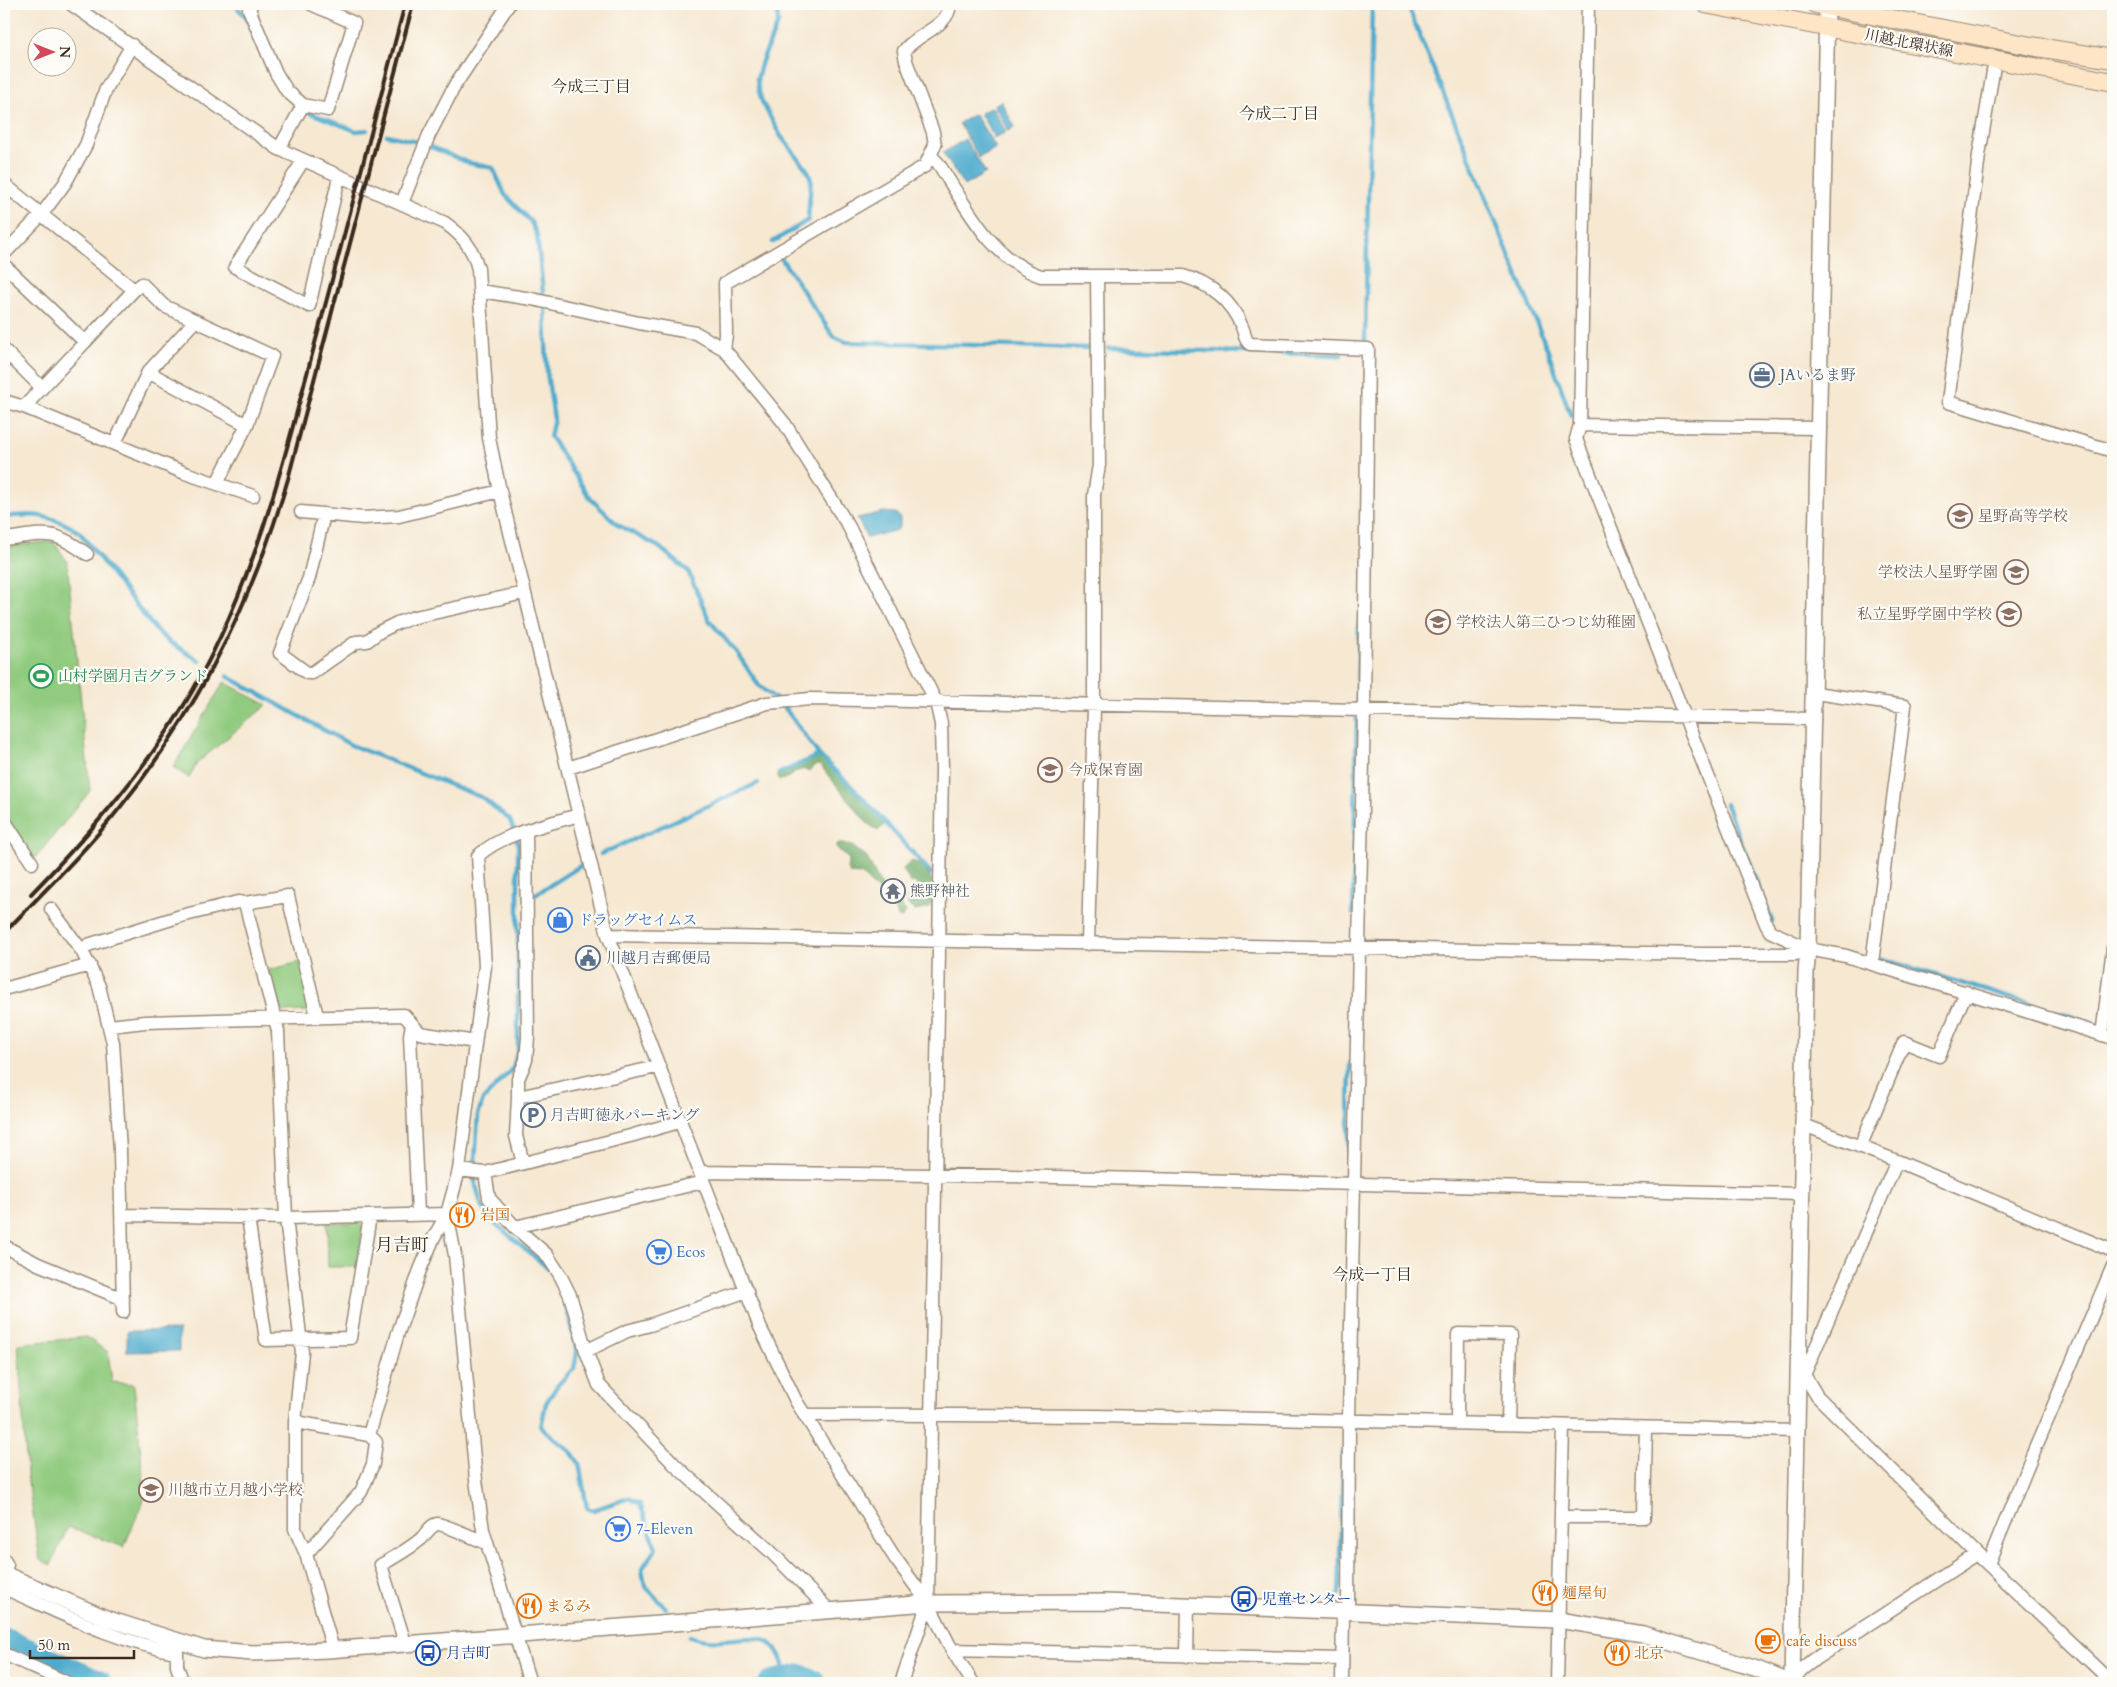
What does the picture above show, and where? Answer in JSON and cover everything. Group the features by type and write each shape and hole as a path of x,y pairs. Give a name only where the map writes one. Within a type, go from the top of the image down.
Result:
{"main road":[{"name":"川越北環状線","path":"1705,4 2113,82"},
{"name":"川越北環状線","path":"1823,5 2031,46 2113,59"}],"street":[{"path":"71,4 279,150 444,223 465,240 475,256 480,291 488,430 524,593 608,935 657,1066 760,1327 796,1402 894,1558 928,1603 952,1650 973,1683"},
{"path":"247,5 276,73 287,91 303,105 328,110 354,23 311,4"},
{"path":"402,203 429,136 455,85 509,4"},
{"path":"724,349 726,334 725,284 925,166 935,145 933,132 904,51 909,44 944,20 950,4"},
{"path":"1588,4 1580,424 1576,439 1689,717 1770,931 1808,949 1872,963 2108,1036 2113,948"},
{"path":"1792,1683 1797,1431 1801,1373 1806,972 1815,693 1820,428 1827,28 1823,5"},
{"path":"4,254 42,214 65,183 86,145 106,89 132,45"},
{"path":"1995,60 1979,155 1948,402 2113,452"},
{"path":"279,150 303,105"},
{"path":"931,156 938,163 990,239 1008,259 1041,276 1169,275 1195,279 1228,302 1243,328 1246,342 1250,344 1368,349 1364,711 1342,1683"},
{"path":"303,161 235,267 309,306 339,177"},
{"path":"4,184 134,290"},
{"path":"4,265 85,342"},
{"path":"1088,944 1094,707 1094,495 1099,465 1097,276"},
{"path":"24,407 134,290 142,284 164,306 272,356 247,424 217,483"},
{"path":"480,291 532,299 639,324 696,333 724,349 784,424 849,527 936,702 941,724 942,770 928,1603 901,1683"},
{"path":"115,444 148,372 195,321"},
{"path":"4,350 42,388"},
{"path":"148,372 247,424"},
{"path":"4,401 24,407 115,444 253,496"},
{"path":"1580,424 1820,428"},
{"path":"301,512 363,518 399,516 500,491"},
{"path":"324,514 309,578 280,653 307,673 312,673 356,642 367,641 379,632 415,616 524,593"},
{"path":"4,539 50,534 60,537 87,554"},
{"path":"1815,693 1905,706 1872,963"},
{"path":"568,768 767,703 790,700 1814,719"},
{"path":"369,1435 398,1333 420,1270 434,1237 447,1214 460,1170 484,966 478,856 484,849 526,831 579,815"},
{"path":"4,820 32,863"},
{"path":"523,1163 516,1136 518,1078 526,1060 528,1037 526,831"},
{"path":"82,950 88,945 181,916 238,902 245,903 288,896 317,1016"},
{"path":"245,903 278,1031 286,1218 302,1352 295,1422 295,1528 306,1554 333,1650"},
{"path":"51,909 82,950 90,965 99,986 113,1043 122,1215 123,1312"},
{"path":"608,935 1759,955 1796,954 1808,949"},
{"path":"4,989 90,965"},
{"path":"1860,1147 1904,1042 1939,1056 1966,992"},
{"path":"109,1026 153,1022 404,1015 420,1033 475,1042"},
{"path":"412,1024 410,1035 418,1214"},
{"path":"518,1097 657,1066"},
{"path":"460,1170 486,1173 679,1122"},
{"path":"1804,1126 1897,1161 2113,1251"},
{"path":"1801,1373 1897,1161"},
{"path":"486,1173 489,1198 515,1227 547,1255 560,1275 570,1295 586,1351 599,1385 676,1466 770,1551 830,1611"},
{"path":"515,1227 701,1177 935,1176 1802,1194"},
{"path":"122,1215 286,1218 447,1214"},
{"path":"447,1214 455,1255 476,1480 486,1543 530,1683"},
{"path":"248,1217 266,1340 350,1338 370,1216"},
{"path":"4,1246 38,1264 123,1299"},
{"path":"1988,1564 2113,1266"},
{"path":"586,1351 626,1331 650,1325 747,1291"},
{"path":"1456,1422 1458,1334 1510,1335 1508,1424"},
{"path":"1801,1373 1817,1396 1977,1554 2113,1683"},
{"path":"804,1415 931,1414 1349,1419 1797,1431"},
{"path":"295,1422 369,1435 376,1442 373,1464 368,1480 361,1492 306,1554"},
{"path":"1557,1683 1563,1426"},
{"path":"1561,1517 1644,1517 1646,1428"},
{"path":"405,1644 381,1565 411,1547 432,1526 437,1524 444,1524 460,1533 486,1543"},
{"path":"1792,1683 1801,1670 1815,1659 1977,1554"},
{"path":"5,1566 108,1619 176,1647"},
{"path":"4,1588 100,1629 154,1648 176,1647 252,1653 333,1650 928,1603 1058,1601 1559,1620 1643,1634 1757,1669 1792,1683"},
{"path":"1187,1656 1188,1605"},
{"path":"176,1647 177,1666 183,1683"},
{"path":"952,1650 1342,1659"},
{"path":"4,1654 68,1683"}],"green space":[{"name":"山村学園月吉グランド","path":"53,541 67,561 90,791 36,857 32,856 4,813 4,547"},
{"path":"224,682 267,705 197,763 189,778 173,767"},
{"path":"818,757 845,778 884,820 886,823 878,831 867,823 820,765 814,765 810,771 797,771 787,778 779,780 777,773"},
{"path":"838,843 852,846 866,856 880,884 901,901 901,906 906,911 902,918 898,917 895,908 861,874 849,873 847,868 849,859 836,848"},
{"path":"912,861 919,864 929,874 933,887 932,901 929,908 915,911 908,905 908,897 918,887 915,882 910,882 903,869"},
{"path":"300,962 311,1007 309,1011 282,1012 268,970"},
{"path":"327,1223 359,1223 363,1227 357,1267 328,1267"},
{"path":"86,1337 108,1352 112,1382 134,1384 145,1497 124,1547 68,1527 51,1565 40,1560 27,1475 18,1344"}],"water":[{"path":"1001,101 1015,127 1008,131 994,105"},
{"path":"992,107 1006,132 994,138 980,113"},
{"path":"975,114 996,148 979,158 959,123"},
{"path":"965,139 986,173 964,186 943,153"},
{"path":"884,512 896,513 900,518 900,526 897,530 867,538 857,518"},
{"path":"179,1330 179,1351 127,1352 127,1331"}],"waterway":[{"path":"234,4 246,17 258,45"},
{"path":"773,242 808,220 811,180 808,171 780,135 762,102 758,88 757,79 762,61 778,23 777,4"},
{"path":"1365,340 1372,4"},
{"path":"1407,4 1548,351 1571,416"},
{"path":"303,110 356,131 367,130"},
{"path":"387,135 422,143"},
{"path":"431,147 469,163 493,168 505,195 531,222 537,235 543,292"},
{"path":"781,258 833,336 846,342 1091,348"},
{"path":"545,309 547,373 554,419 550,436 590,498 618,525 659,547 688,571 709,620 737,653 759,686 776,699"},
{"path":"1108,348 1341,355"},
{"path":"4,517 25,515 44,517 62,522 80,533 155,629 168,641 200,661"},
{"path":"1357,706 1359,624"},
{"path":"227,676 351,745 483,798 510,820 518,843 518,1049 513,1068 483,1100 478,1115 474,1178 481,1204 491,1220 548,1268"},
{"path":"782,704 819,755 862,797 931,873"},
{"path":"1353,914 1357,718"},
{"path":"780,773 819,755"},
{"path":"601,854 758,783"},
{"path":"1726,804 1772,921"},
{"path":"530,898 585,863"},
{"path":"1879,958 2096,1024"},
{"path":"1348,1175 1350,1063"},
{"path":"565,1301 577,1353 574,1368 557,1386 546,1403 541,1427 571,1452 579,1463 587,1508 593,1510 629,1498 640,1504 656,1548 642,1569 645,1586 666,1608"},
{"path":"1339,1594 1343,1454"},
{"path":"690,1636 705,1640 762,1639 772,1645 781,1657 786,1678"},
{"path":"4,1640 99,1683"},
{"path":"771,1683 798,1676 814,1683"}],"railway":[{"path":"31,894 97,822 158,745 193,690 233,608 265,523 291,435 405,4"},
{"path":"4,933 94,838 150,768 200,690 222,650 241,609 274,523 288,479 413,4"}],"place":[{"name":"JAいるま野","path":"1762,375"},
{"name":"星野高等学校","path":"1960,516"},
{"name":"学校法人星野学園","path":"2016,572"},
{"name":"私立星野学園中学校","path":"2009,614"},
{"name":"学校法人第二ひつじ幼稚園","path":"1438,622"},
{"name":"山村学園月吉グランド","path":"41,676"},
{"name":"今成保育園","path":"1050,770"},
{"name":"熊野神社","path":"893,891"},
{"name":"ドラッグセイムス","path":"560,920"},
{"name":"川越月吉郵便局","path":"588,958"},
{"name":"月吉町徳永パーキング","path":"533,1115"},
{"name":"岩国","path":"462,1215"},
{"name":"Ecos","path":"659,1252"},
{"name":"川越市立月越小学校","path":"151,1490"},
{"name":"7-Eleven","path":"618,1529"},
{"name":"麺屋旬","path":"1545,1593"},
{"name":"児童センター","path":"1244,1599"},
{"name":"まるみ","path":"529,1606"},
{"name":"cafe discuss","path":"1768,1641"},
{"name":"月吉町","path":"428,1653"},
{"name":"北京","path":"1617,1653"}],"district":[{"name":"今成三丁目","path":"591,86"},
{"name":"今成二丁目","path":"1279,113"},
{"name":"月吉町","path":"402,1245"},
{"name":"今成一丁目","path":"1372,1274"}]}
